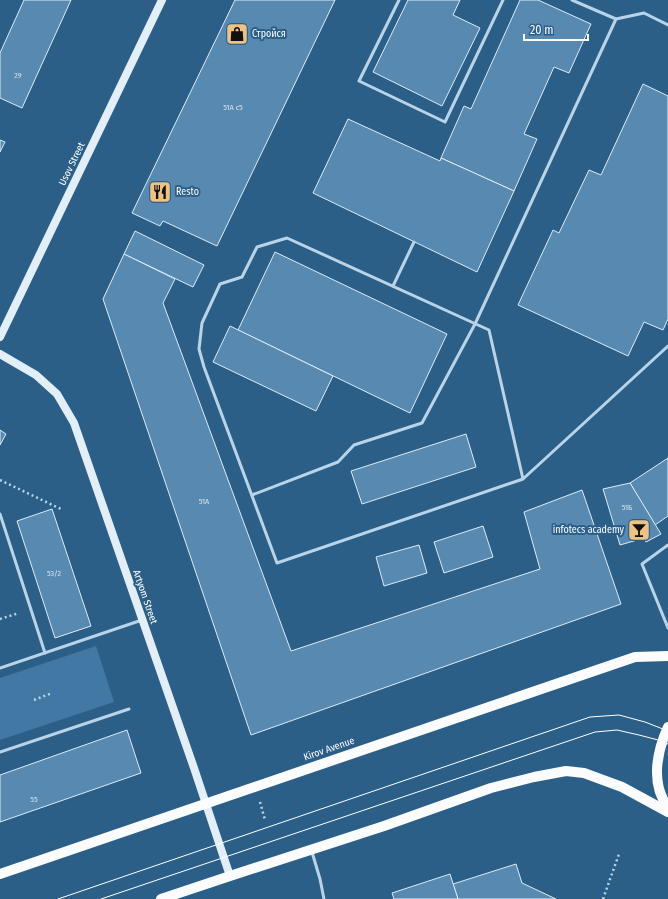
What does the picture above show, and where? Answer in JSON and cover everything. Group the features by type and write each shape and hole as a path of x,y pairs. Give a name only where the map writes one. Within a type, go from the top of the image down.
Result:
{"main road":[{"name":"Usov Street","path":"0,337 162,0"},
{"name":"Artyom Street","path":"0,354 36,375 57,394 74,423 230,876"},
{"name":"Kirov Avenue","path":"0,874 635,658 668,656"},
{"path":"668,727 662,741 657,771 661,795 668,807"},
{"path":"160,899 384,826 491,788 534,777 566,771 584,773 603,780 622,788 668,812"}],"lane":[{"path":"398,0 359,81 445,122 503,0"},
{"path":"572,0 616,19 644,13 668,25"},
{"path":"252,495 338,462 354,445 422,423 475,324 616,19"},
{"path":"523,479 489,330 287,238 257,247 242,277 220,284 202,323 199,349 204,367 277,563 523,479 668,346"},
{"path":"393,286 414,242"},
{"path":"0,514 45,653"},
{"path":"668,545 642,564 668,628"},
{"path":"0,668 142,620"},
{"path":"0,752 129,709"},
{"path":"311,850 320,879 324,899"}],"path":[{"path":"0,480 63,510"},
{"path":"0,619 30,609"},
{"path":"34,700 52,693"},
{"path":"260,802 266,820"},
{"path":"603,899 619,854"}],"shaded area":[{"path":"96,646 114,702 0,740 0,678"}],"building":[{"path":"24,0 71,0 22,108 0,98 0,53"},
{"path":"235,0 335,0 217,246 163,221 160,226 132,213"},
{"path":"408,0 460,0 453,15 480,28 442,106 373,72"},
{"path":"520,0 538,0 591,24 569,73 554,67 524,134 537,139 514,191 441,158 464,106 471,109"},
{"path":"643,84 668,96 668,319 663,330 644,322 628,356 518,305 553,230 559,233 589,170 601,175"},
{"path":"348,119 440,161 441,158 514,191 477,272 313,193"},
{"path":"0,140 5,142 0,152"},
{"path":"135,231 204,265 193,287 124,254"},
{"path":"275,252 447,334 410,413 238,330"},
{"path":"124,254 175,279 163,303 291,651 540,569 524,512 582,490 621,604 251,735 103,299"},
{"path":"230,326 333,376 316,411 213,362"},
{"path":"0,430 6,434 0,445"},
{"path":"466,434 476,467 362,504 351,471"},
{"path":"668,458 668,516 655,525 630,483"},
{"path":"630,483 661,534 646,542 644,538 620,545 603,489"},
{"path":"52,509 91,626 55,638 17,521"},
{"path":"483,526 493,557 444,573 434,542"},
{"path":"419,545 427,573 384,586 376,557"},
{"path":"127,730 141,773 0,822 0,775"},
{"path":"516,864 522,883 556,899 458,899 453,884"},
{"path":"450,874 458,899 394,899 392,893"}],"tram line":[{"path":"58,899 590,717 619,715 645,722 668,731"},
{"path":"101,899 595,732 617,730 662,741 668,744"}],"place":[{"name":"Стройся","path":"237,34"},
{"name":"Resto","path":"160,192"},
{"name":"infotecs academy","path":"639,530"}]}
